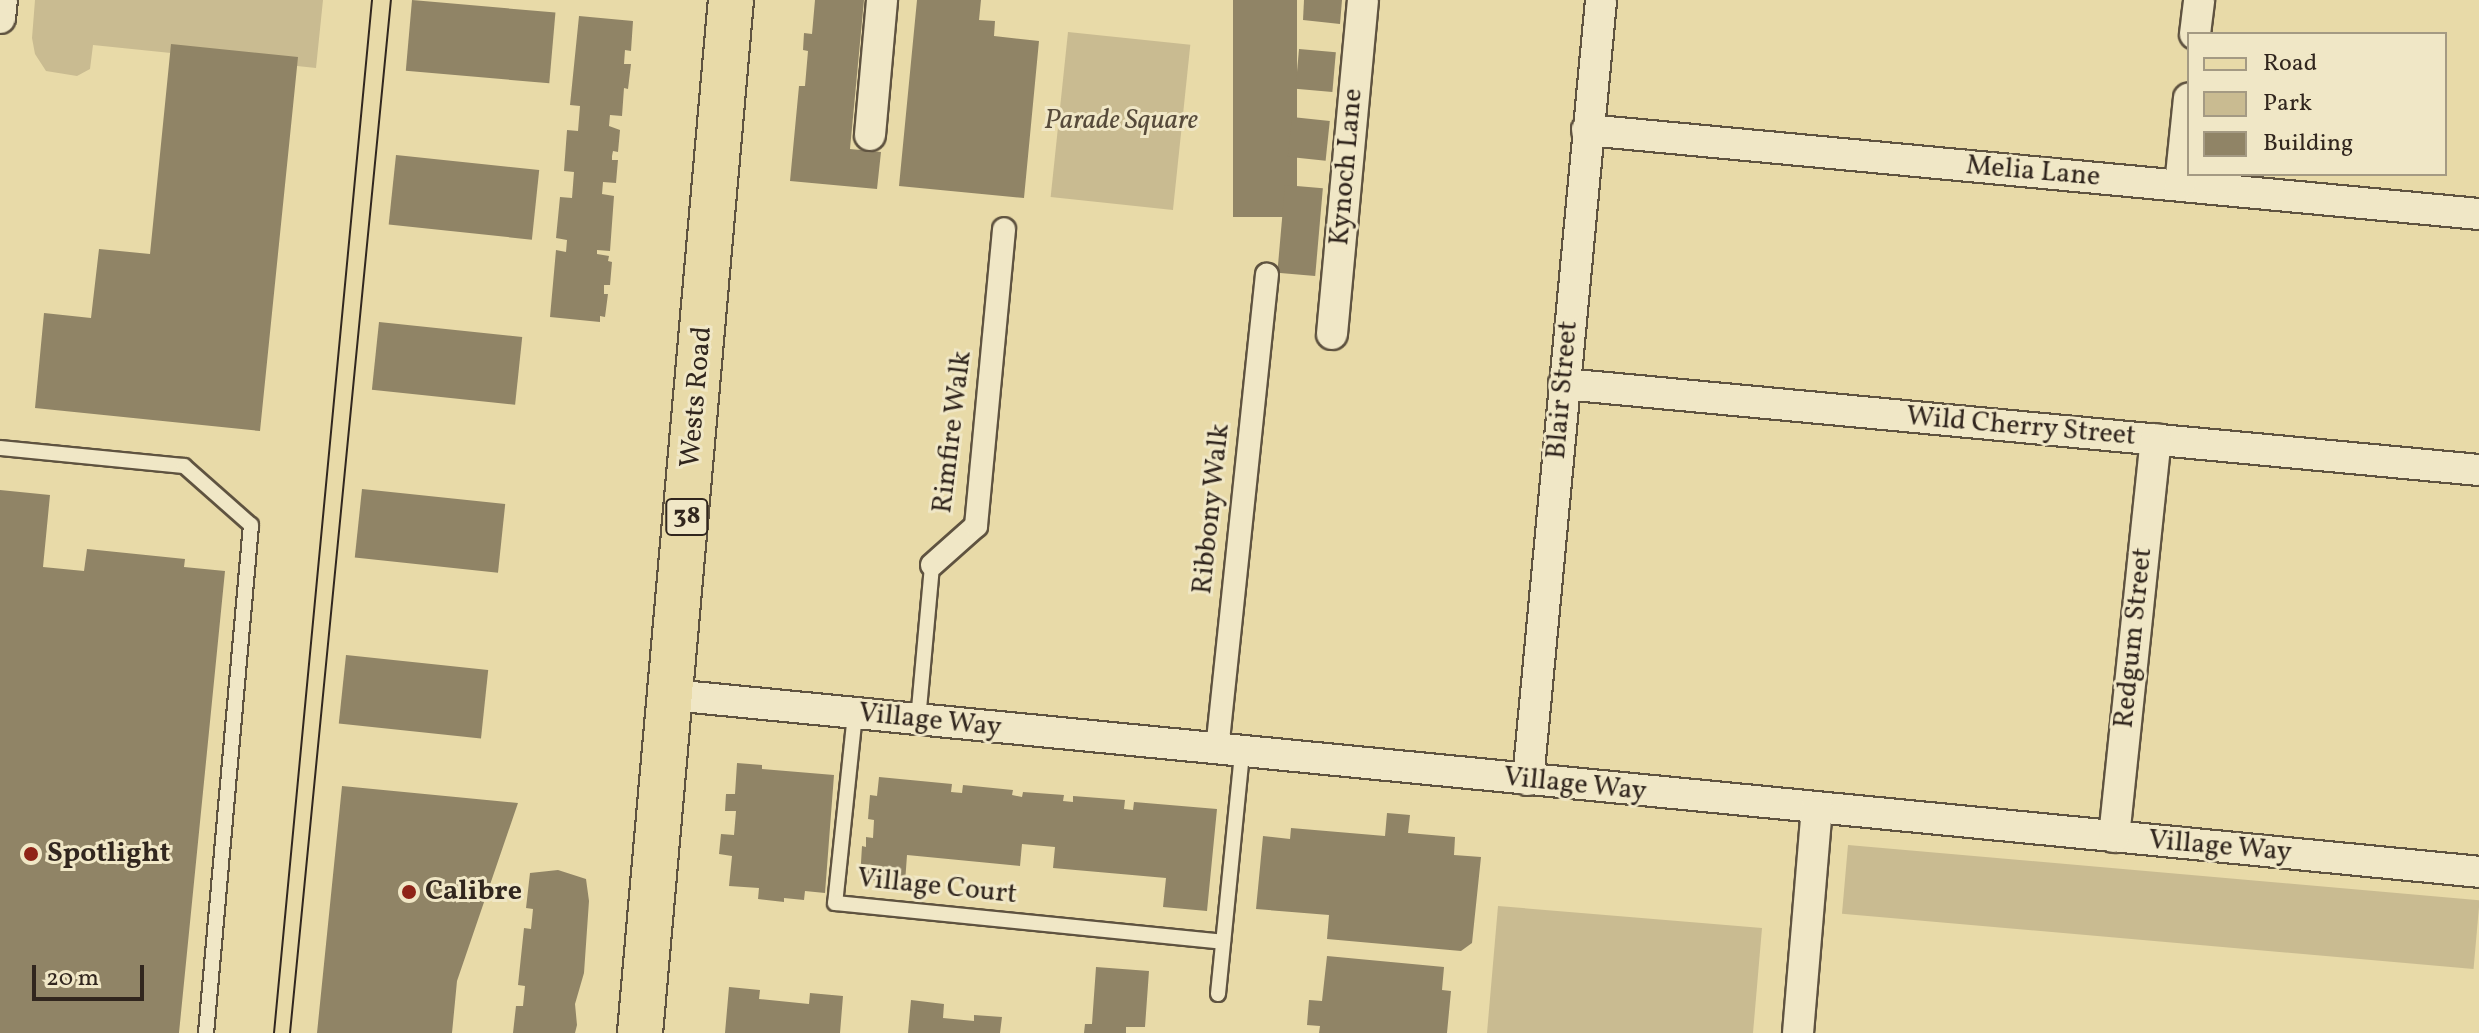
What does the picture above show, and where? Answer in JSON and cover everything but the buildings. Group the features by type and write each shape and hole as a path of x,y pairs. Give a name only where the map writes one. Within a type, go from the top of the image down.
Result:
{"main road":[{"name":"Wests Road","path":"640,1033 731,0"}],"street":[{"path":"0,18 2,0"},
{"path":"870,135 882,0"},
{"name":"Kynoch Lane","path":"1332,334 1363,0"},
{"name":"Blair Street","path":"1528,780 1601,0"},
{"path":"2195,32 2199,0"},
{"path":"2180,185 2187,117"},
{"name":"Melia Lane","path":"1587,130 2479,214"},
{"name":"Rimfire Walk","path":"932,565 976,526 1004,229"},
{"name":"Ribbony Walk","path":"1230,751 1267,275"},
{"name":"Wild Cherry Street","path":"1564,384 2479,470"},
{"name":"Redgum Street","path":"2114,837 2156,439"},
{"name":"Village Way","path":"672,695 2479,872"},
{"path":"1798,1033 1817,808"}],"lane":[{"path":"0,448 184,466 251,525 206,1033"},
{"name":"Rimfire Walk","path":"918,720 932,565"},
{"name":"Village Court","path":"855,714 835,903 1223,942"},
{"path":"1218,994 1223,942 1230,751"}],"green space":[{"path":"35,0 323,0 316,68 93,45 90,69 77,76 46,71 35,54 32,38"},
{"name":"Parade Square","path":"1068,32 1190,45 1173,210 1051,197"},
{"path":"1848,845 2479,900 2474,969 1842,914"},
{"path":"1498,906 1762,928 1753,1033 1487,1033"}],"tram line":[{"path":"274,1033 372,0"},
{"path":"290,1033 391,0"}],"place":[{"name":"Spotlight","path":"31,854"},
{"name":"Calibre","path":"409,892"}]}
